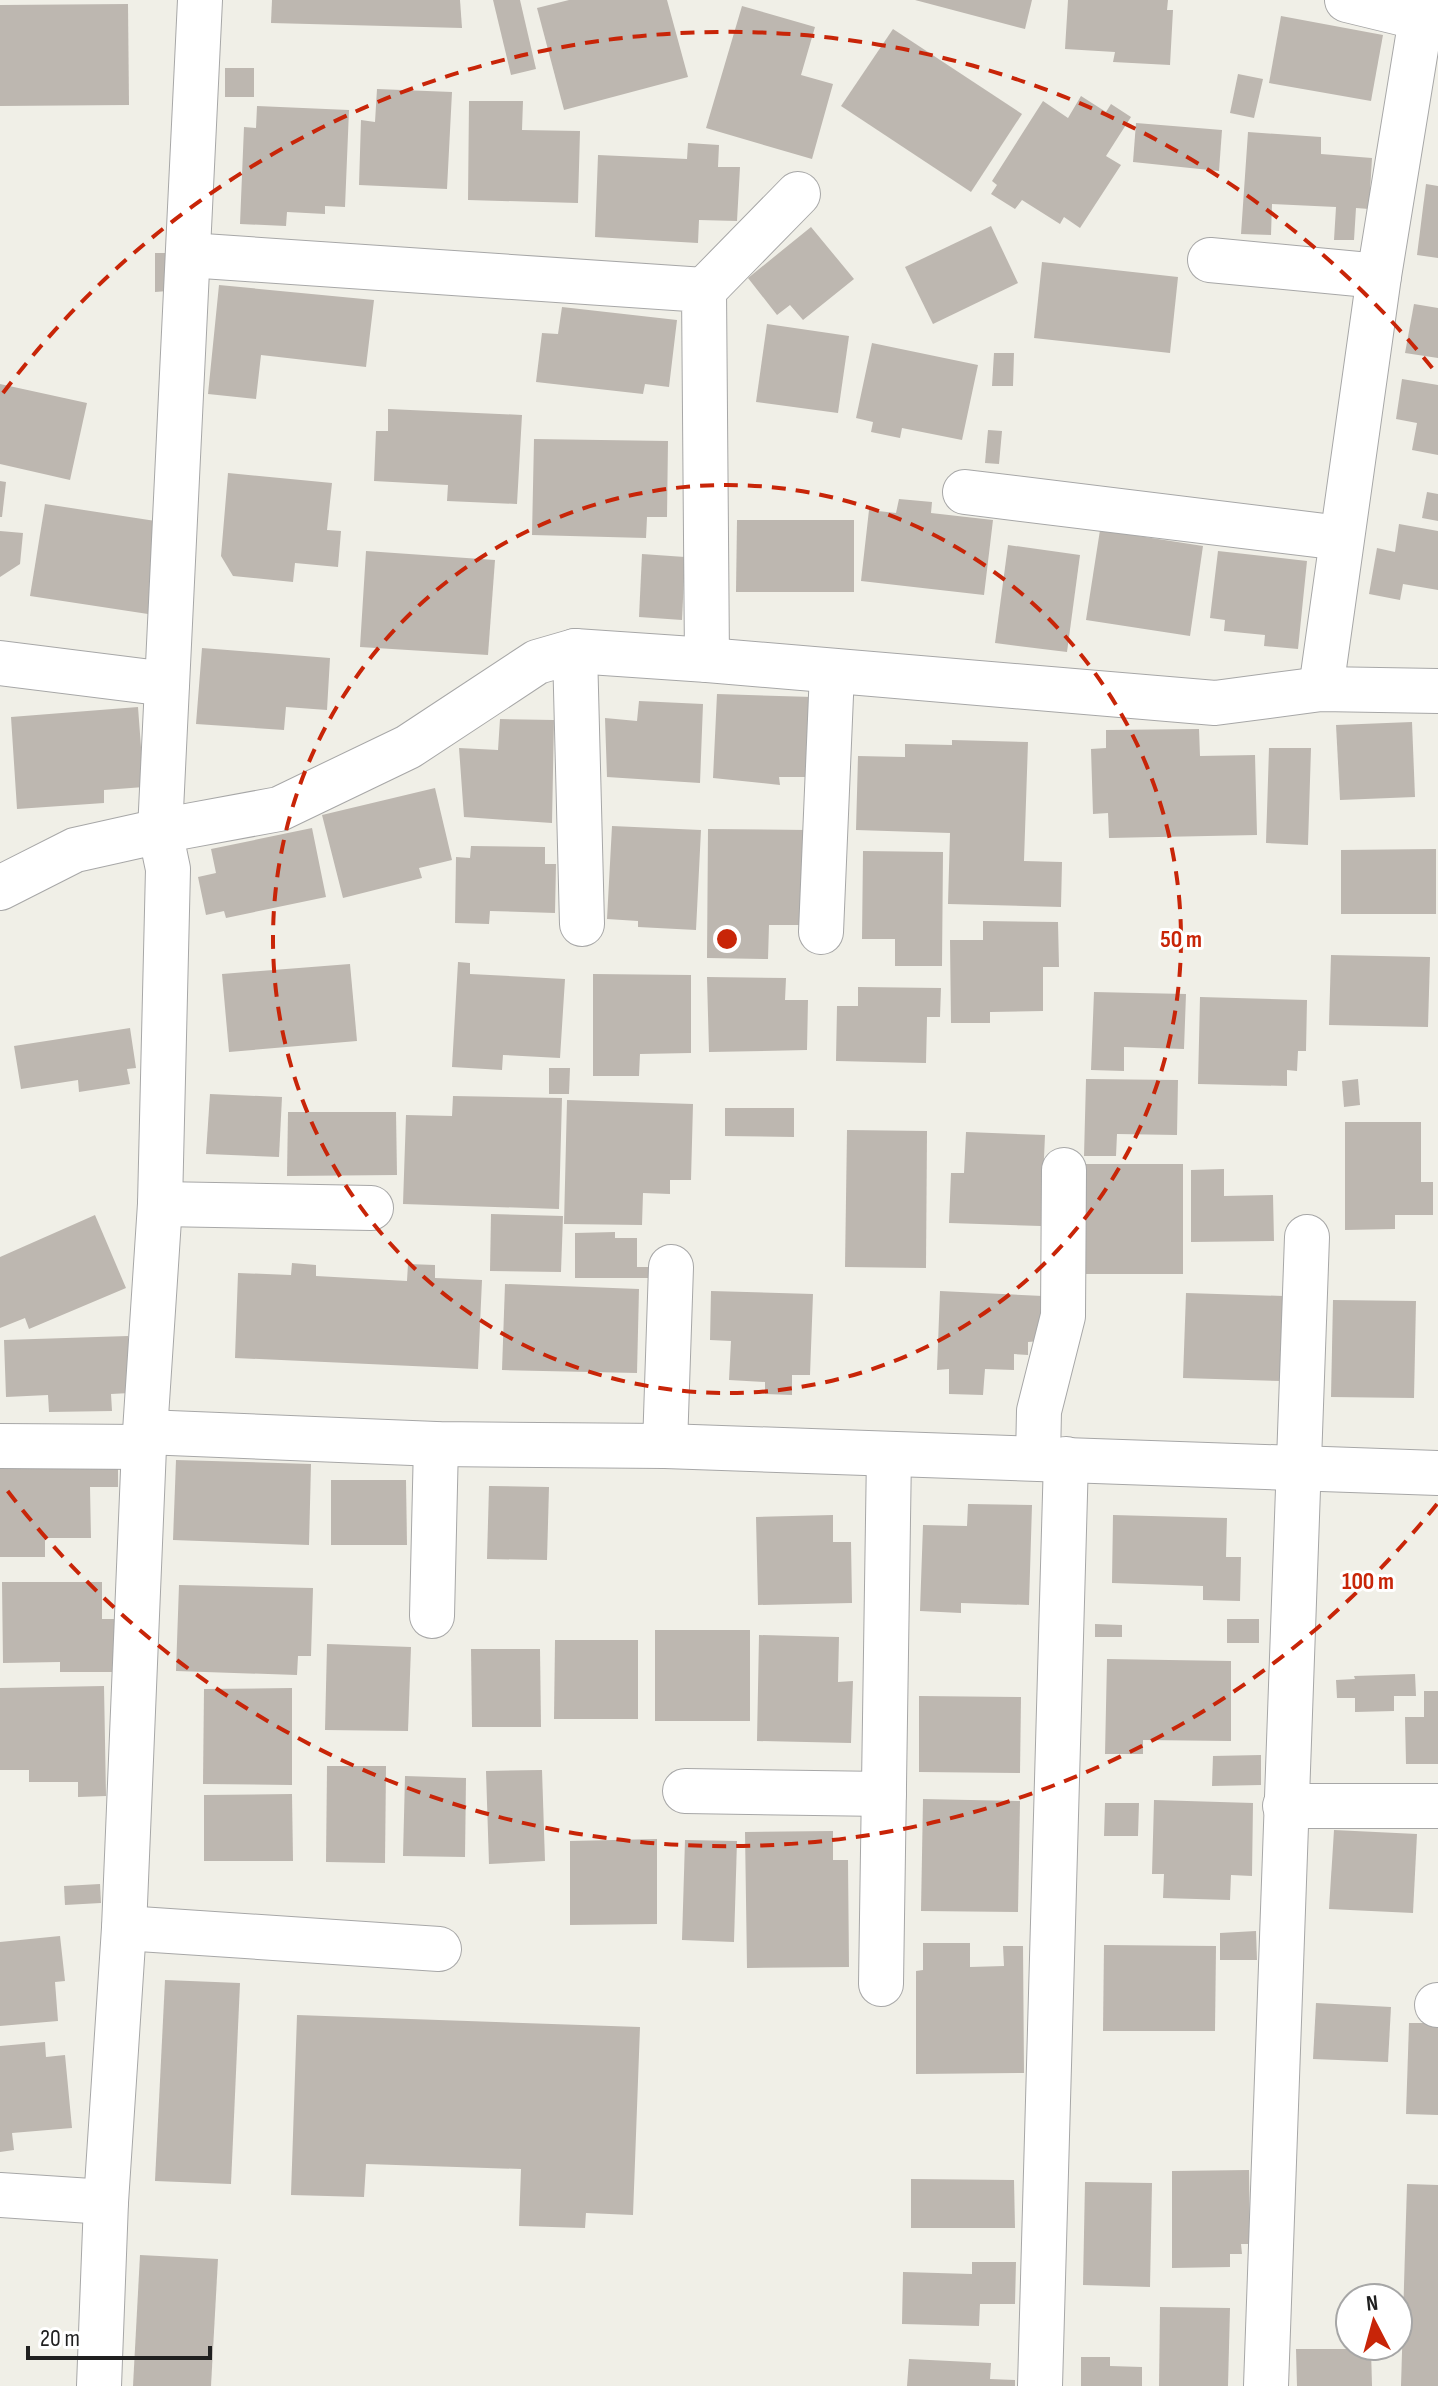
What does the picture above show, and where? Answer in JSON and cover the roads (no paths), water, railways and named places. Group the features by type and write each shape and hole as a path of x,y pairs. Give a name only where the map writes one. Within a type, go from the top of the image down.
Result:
{"street":[{"path":"99,2386 106,2202 124,1928 144,1439 160,1204 168,869 160,831 200,0"},
{"path":"1321,689 1379,276 1422,9 1347,0"},
{"path":"707,660 704,290 798,194"},
{"path":"188,255 704,290"},
{"path":"1210,260 1379,276"},
{"path":"965,492 1341,538"},
{"path":"575,651 582,924"},
{"path":"0,888 75,850 279,809 408,747 537,662 575,651 1215,703 1321,689 1438,691"},
{"path":"0,663 167,684"},
{"path":"821,932 832,672"},
{"path":"1040,2386 1052,1459 1039,1411 1063,1316 1064,1170"},
{"path":"160,1204 371,1208"},
{"path":"1266,2386 1307,1237"},
{"path":"665,1446 671,1267"},
{"path":"0,1446 144,1439 665,1446 1438,1473"},
{"path":"432,1616 436,1444"},
{"path":"881,1984 889,1454"},
{"path":"685,1791 884,1794"},
{"path":"1285,1806 1438,1806"},
{"path":"124,1928 439,1949"},
{"path":"0,2195 106,2202"}]}
